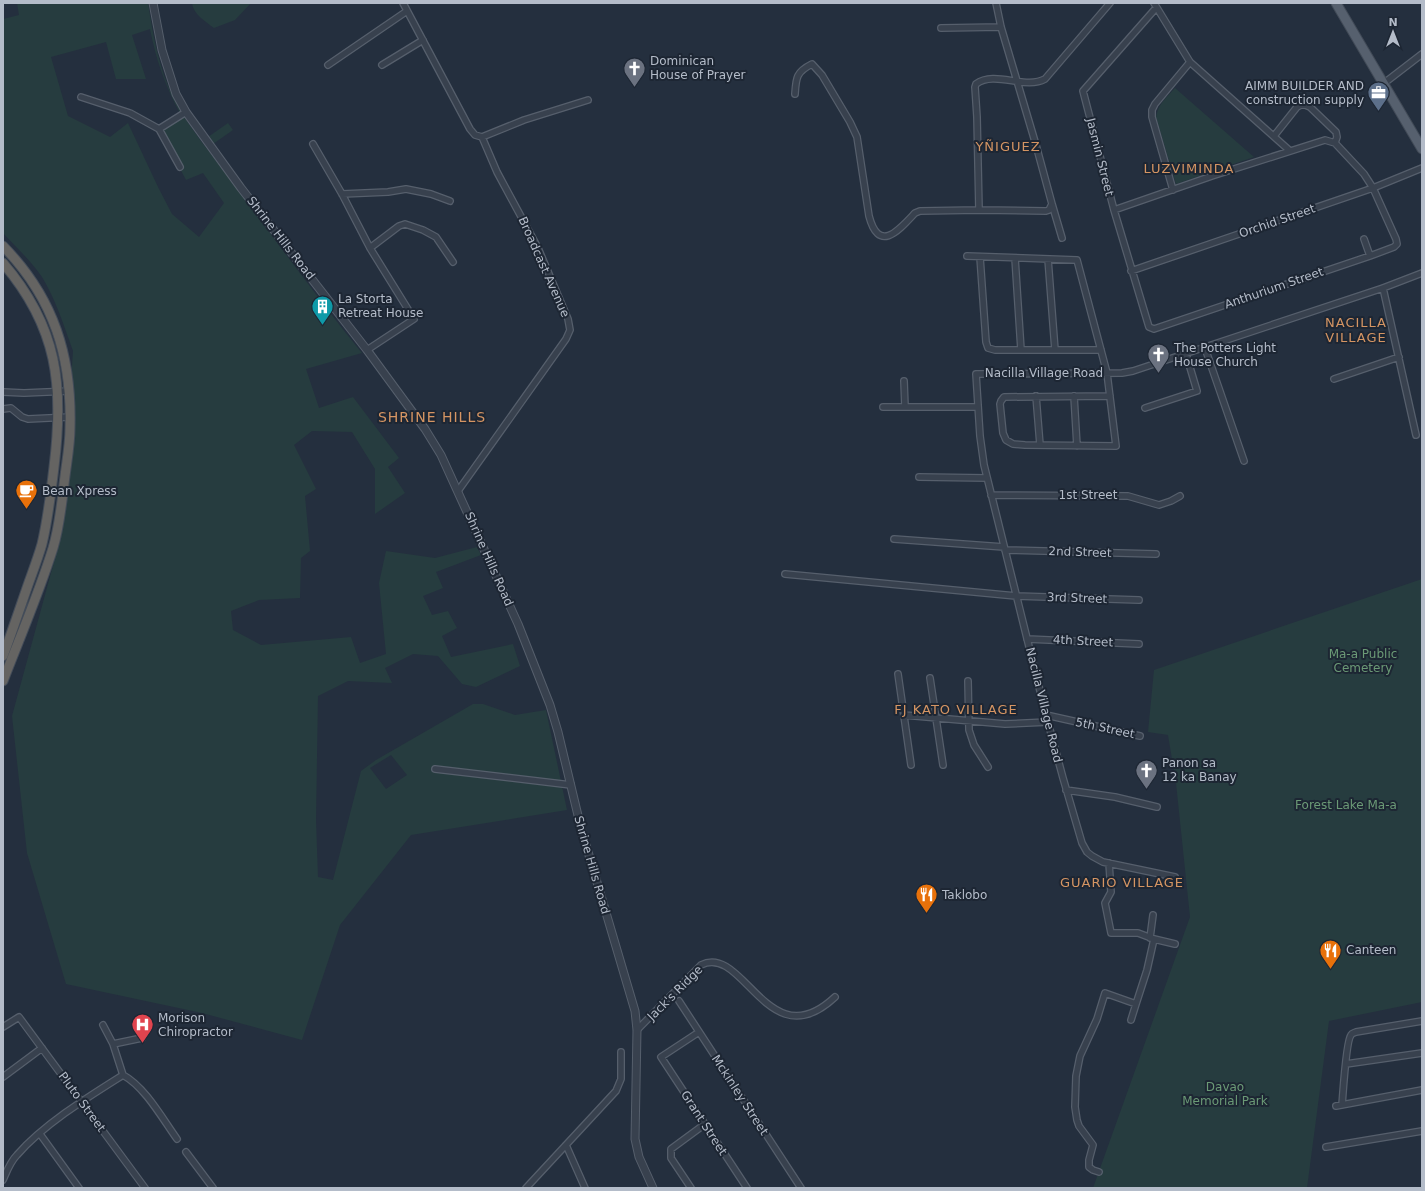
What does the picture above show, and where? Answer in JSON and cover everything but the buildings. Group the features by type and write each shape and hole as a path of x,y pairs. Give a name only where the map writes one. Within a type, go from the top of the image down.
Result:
{"highway":[{"path":"3,246 31,280 51,315 64,353 70,391 70,430 54,546 3,681"},
{"path":"3,263 26,293 40,319 52,355 58,392 59,417 50,495 42,544 3,656"}],"main road":[{"path":"1336,3 1422,149"}],"street":[{"name":"Shrine Hills Road","path":"153,3 162,50 176,94 186,112 241,188 367,350 425,430 441,455 518,624 556,725 581,828 635,1012 637,1030 635,1139 639,1157 653,1188"},
{"path":"403,3 470,129 475,135 482,138 524,120 588,100"},
{"path":"996,3 1001,27 1018,81 1062,238"},
{"path":"979,210 977,117 974,87 979,82 987,80 1030,83 1041,81 1110,3"},
{"path":"1155,5 1190,62 1289,150"},
{"name":"Jasmin Street","path":"1150,329 1131,271 1083,91 1155,5"},
{"path":"328,64 407,11"},
{"path":"941,28 1001,27"},
{"path":"382,65 423,40"},
{"path":"1383,84 1422,54"},
{"path":"1173,190 1152,117 1152,110 1155,104 1190,62"},
{"path":"795,94 796,78 803,68 812,64 822,75 850,122 857,137 869,216 874,231 879,234 885,236 893,235 915,213 920,211 1046,211 1050,210 1052,204"},
{"path":"80,97 130,113 159,129 180,167"},
{"path":"1274,136 1297,107 1303,104 1310,106 1336,132 1336,143"},
{"path":"159,129 186,112"},
{"name":"Broadcast Avenue","path":"458,491 566,339 570,330 568,319 538,248 497,172 482,138"},
{"path":"1114,210 1321,140 1329,140 1336,143 1360,169 1373,188"},
{"path":"313,144 342,194 370,248 414,319 367,350"},
{"name":"Orchid Street","path":"1131,271 1373,188 1422,168"},
{"name":"Anthurium Street","path":"1150,329 1154,329 1394,247 1397,244 1396,239 1373,188"},
{"path":"342,194 388,192 406,189 432,194 450,202"},
{"path":"370,248 398,226 405,224 423,230 436,237 453,262"},
{"path":"1364,239 1370,256"},
{"path":"967,256 1077,260 1107,373 1110,396 1116,446 1013,444 1006,440 1003,433 1000,404 1002,398 1007,396 1110,396"},
{"path":"980,256 986,342 988,348 995,350 1102,350"},
{"path":"1015,258 1021,350"},
{"path":"1048,259 1055,350"},
{"name":"Nacilla Village Road","path":"1176,877 1109,863 1092,856 1085,848 1066,790 1046,715 987,478 982,452 976,374 1107,373 1133,371 1383,288 1422,273"},
{"path":"1383,288 1416,435"},
{"path":"1205,348 1244,461"},
{"path":"1145,408 1197,392 1186,354"},
{"path":"1334,379 1399,357"},
{"path":"904,381 905,407"},
{"path":"3,392 24,393 70,391"},
{"path":"1036,396 1040,445"},
{"path":"1074,396 1077,446"},
{"path":"883,407 978,407"},
{"path":"3,409 11,408 22,417 28,418 70,417"},
{"path":"919,477 987,478"},
{"name":"1st Street","path":"991,495 1128,496 1159,505 1180,496"},
{"name":"2nd Street","path":"894,539 1004,548 1156,554"},
{"name":"3rd Street","path":"785,574 1016,596 1138,600"},
{"name":"4th Street","path":"1027,639 1139,644"},
{"path":"898,674 911,765"},
{"path":"930,678 943,765"},
{"path":"968,681 971,737 988,767"},
{"path":"904,715 1005,724 1048,722"},
{"name":"5th Street","path":"1046,715 1140,736"},
{"path":"435,769 571,785"},
{"path":"1066,790 1115,797 1157,807"},
{"path":"1109,863 1111,892 1105,903 1111,933 1131,933 1176,944"},
{"path":"1131,1020 1147,970 1152,938 1153,914"},
{"name":"Jack's Ridge","path":"637,1030 701,965 706,962 713,961 725,965 771,1007 787,1015 797,1016 808,1014 825,1005 835,997"},
{"path":"1099,1172 1089,1167 1089,1160 1093,1145 1077,1120 1076,1090 1078,1063 1106,993 1136,1004"},
{"name":"Mckinley Street","path":"679,1001 802,1188"},
{"name":"Pluto Street","path":"3,1027 19,1017 145,1188"},
{"path":"1342,1105 1349,1038 1351,1034 1422,1020"},
{"path":"103,1025 113,1044 123,1075 140,1088 177,1138"},
{"name":"Grant Street","path":"700,1032 661,1057 747,1188"},
{"path":"113,1044 142,1038"},
{"path":"3,1077 42,1048"},
{"path":"526,1188 616,1092 621,1079 621,1052"},
{"path":"1346,1064 1422,1053"},
{"path":"3,1180 16,1155 40,1134 81,1101 123,1075"},
{"path":"1336,1106 1422,1090"},
{"path":"691,1188 671,1158 671,1150 705,1124"},
{"path":"1326,1147 1422,1131"},
{"path":"40,1134 78,1188"},
{"path":"566,1146 585,1188"},
{"path":"186,1152 213,1188"}],"green space":[{"path":"17,3 148,3 154,40 160,64 169,88 180,110 195,133 362,353 306,369 319,408 353,397 399,458 388,467 405,493 375,514 375,469 352,432 312,431 294,445 316,489 305,496 310,551 301,558 300,598 259,600 231,611 233,630 261,645 351,637 360,663 386,654 379,583 386,551 435,558 477,547 481,555 436,572 443,588 423,596 432,615 448,611 457,628 442,636 451,657 513,644 520,666 476,687 462,684 438,656 413,654 385,668 392,683 348,681 318,696 316,820 318,877 333,880 361,771 376,760 473,704 483,704 515,715 546,710 567,810 411,835 340,925 302,1040 202,1013 66,984 27,853 12,716 60,540 73,351 56,304 42,277 3,233 3,19 19,15","holes":["150,29 162,74 181,115 159,129 186,180 203,173 224,203 199,237 172,214 128,123 110,137 68,116 51,57 106,42 116,79 146,79 132,35","391,755 407,775 386,789 370,768"]},
{"path":"192,3 251,3 235,20 214,28 197,14"},
{"path":"1175,88 1254,157 1176,184 1156,117 1161,104"},
{"path":"228,123 233,130 213,144 208,137"},
{"path":"1422,579 1422,1002 1329,1021 1307,1188 1093,1188 1190,917 1176,783 1168,735 1148,732 1154,670"}],"place":[{"name":"Dominican House of Prayer","path":"635,88"},
{"name":"AIMM BUILDER AND construction supply","path":"1379,112"},
{"name":"La Storta Retreat House","path":"322,326"},
{"name":"The Potters Light House Church","path":"1159,374"},
{"name":"Bean Xpress","path":"26,510"},
{"name":"Panon sa 12 ka Banay","path":"1146,790"},
{"name":"Taklobo","path":"926,914"},
{"name":"Canteen","path":"1331,970"},
{"name":"Morison Chiropractor","path":"143,1044"}],"district":[{"name":"YÑIGUEZ","path":"1008,146"},
{"name":"LUZVIMINDA","path":"1189,168"},
{"name":"NACILLA VILLAGE","path":"1356,330"},
{"name":"SHRINE HILLS","path":"432,417"},
{"name":"FJ KATO VILLAGE","path":"956,709"},
{"name":"GUARIO VILLAGE","path":"1122,882"}],"park label":[{"name":"Ma-a Public Cemetery","path":"1363,661"},
{"name":"Forest Lake Ma-a","path":"1346,805"},
{"name":"Davao Memorial Park","path":"1225,1094"}]}
